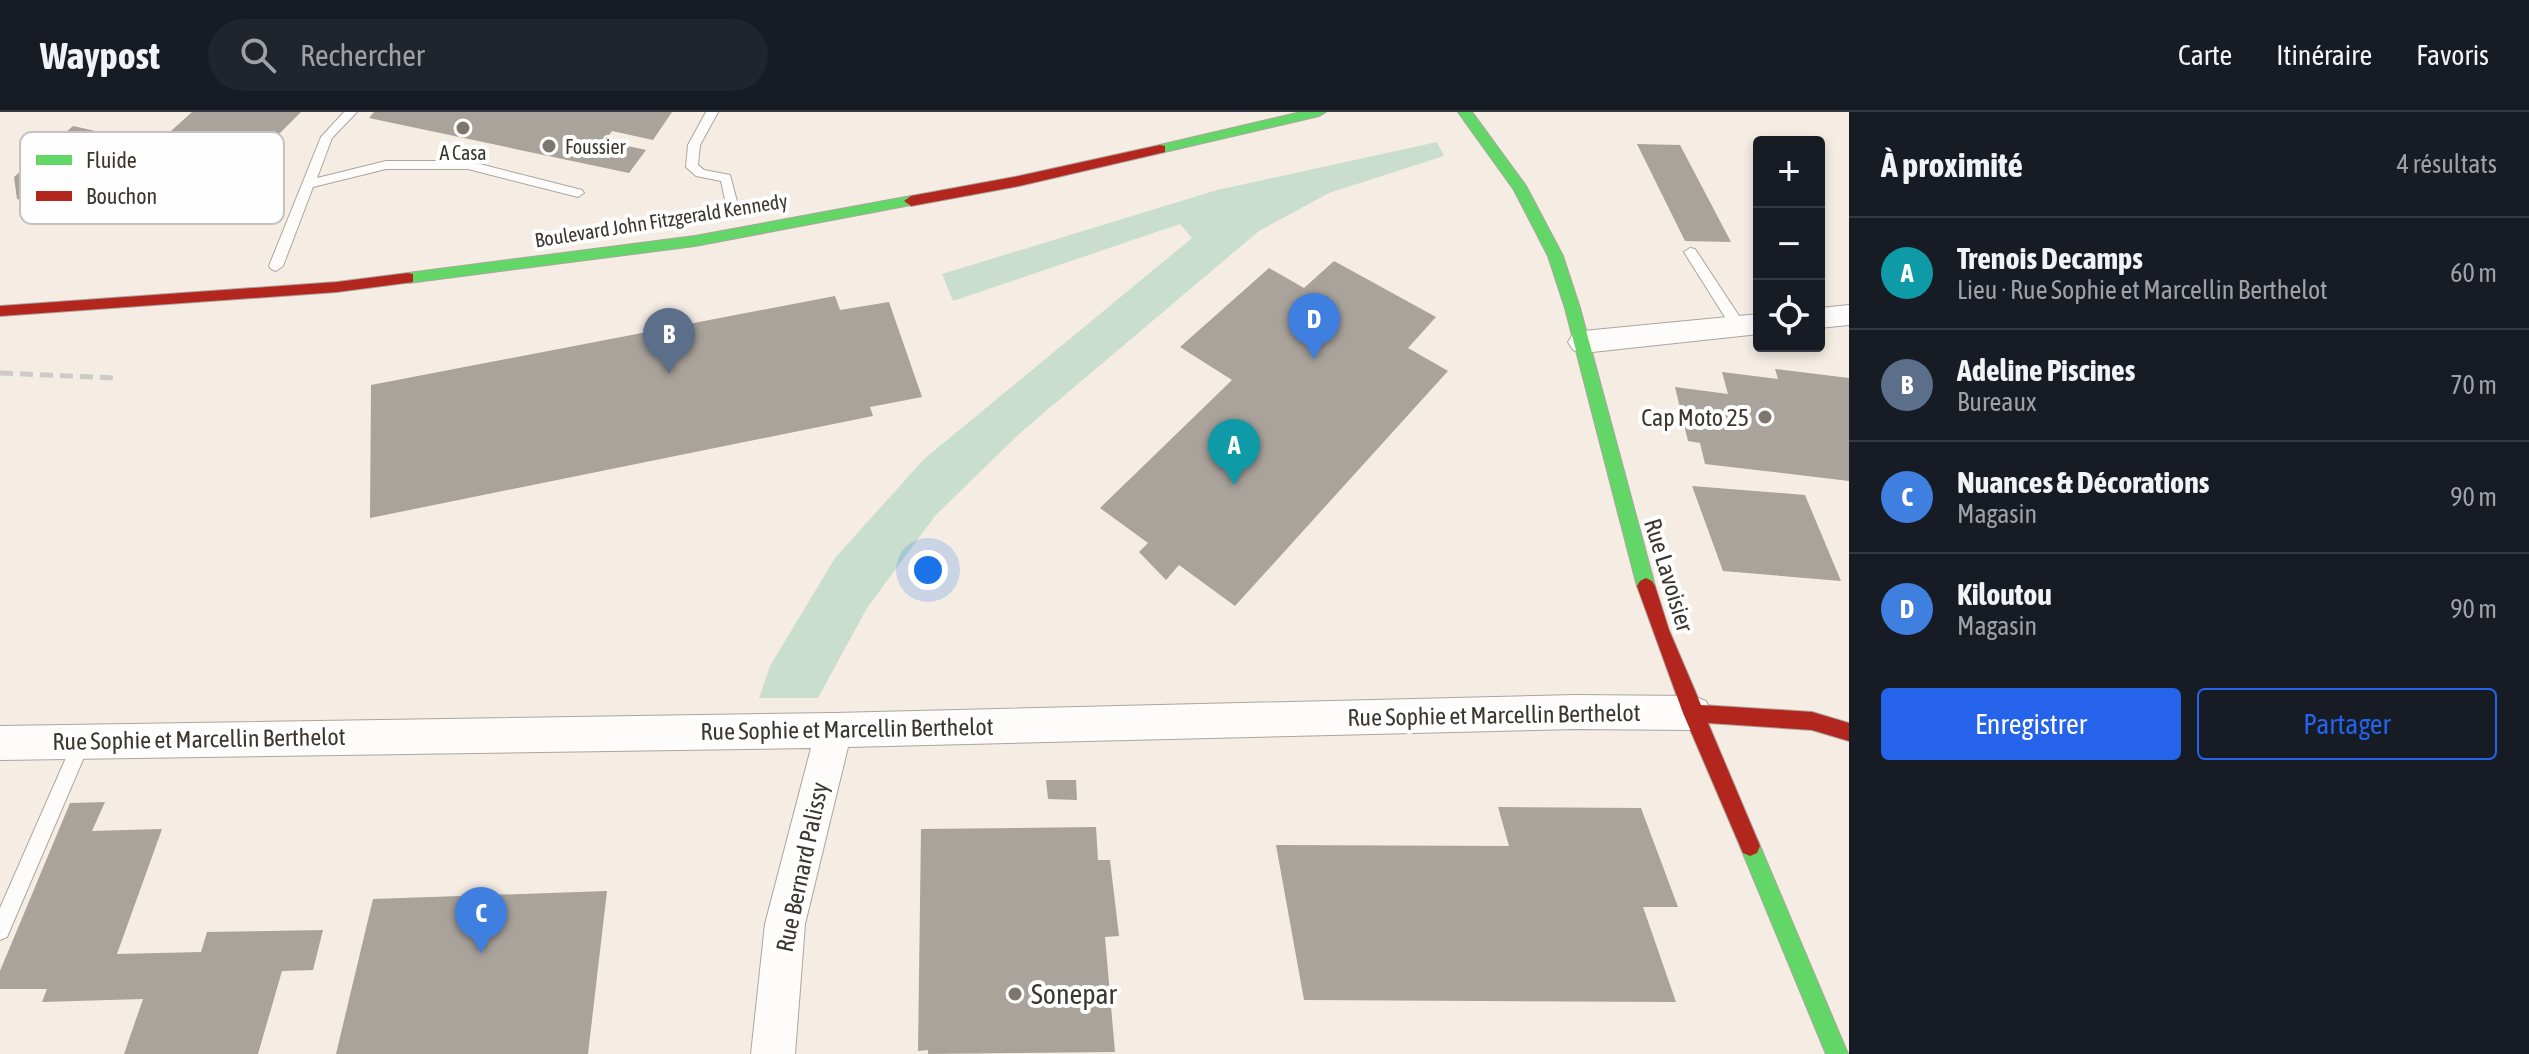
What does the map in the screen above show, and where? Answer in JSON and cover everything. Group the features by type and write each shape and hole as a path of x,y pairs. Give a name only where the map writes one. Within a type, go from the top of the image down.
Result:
{"main road":[{"name":"Boulevard John Fitzgerald Kennedy","path":"0,311 337,287 695,241 1019,181 1319,112"},
{"name":"Rue Lavoisier","path":"1465,112 1496,150 1548,239 1568,290 1583,342 1629,530 1660,630 1837,1054"},
{"path":"1693,713 1812,721 1849,732"}],"street":[{"path":"1825,317 1849,315"},
{"path":"1583,342 1749,325"},
{"name":"Rue Sophie et Marcellin Berthelot","path":"0,743 834,730 1575,712 1693,713"},
{"name":"Rue Bernard Palissy","path":"773,1054 785,924 834,730"}],"lane":[{"path":"276,266 327,137 351,112"},
{"path":"712,112 697,134 690,155 692,167 700,173 726,178 734,209"},
{"path":"306,185 386,165 468,165 578,193"},
{"path":"1690,252 1749,325"},
{"path":"0,930 82,741"}],"green space":[{"path":"1437,142 1444,156 1329,193 1259,231 1020,433 935,516 867,608 818,698 759,698 770,666 835,558 924,459 1192,238 1180,224 953,301 942,274 1217,190"}],"building":[{"path":"192,112 301,112 281,132 171,131"},
{"path":"374,112 672,112 653,140 612,131 605,141 646,150 629,173 369,118"},
{"path":"73,126 100,132 66,132"},
{"path":"1637,144 1680,145 1731,242 1685,241"},
{"path":"20,172 20,200 17,199 14,177"},
{"path":"1334,261 1436,317 1408,348 1448,371 1235,606 1179,565 1166,580 1139,552 1148,543 1100,508 1232,380 1180,347 1269,268 1304,288"},
{"path":"835,296 840,310 889,302 922,397 870,407 873,416 370,518 371,385"},
{"path":"1775,369 1849,378 1849,481 1705,464 1700,443 1688,441 1675,387 1728,394 1722,372 1778,379"},
{"path":"1692,486 1805,495 1841,581 1723,571"},
{"path":"1046,780 1076,780 1077,800 1048,799"},
{"path":"105,802 92,831 162,829 117,954 201,952 207,932 323,930 313,970 282,971 258,1054 124,1054 143,999 42,1002 47,989 0,989 0,971 70,803"},
{"path":"1498,807 1641,808 1678,907 1643,907 1676,1002 1304,1000 1276,845 1509,846"},
{"name":"Sonepar","path":"1096,827 1098,860 1110,860 1119,936 1105,937 1115,1052 928,1054 928,1050 918,1051 921,829"},
{"path":"607,891 588,1054 336,1054 373,899"}],"railway":[{"path":"0,373 115,378"}],"traffic: fast":[{"path":"1160,149 1319,112"},
{"path":"1465,112 1521,189 1540,222 1562,273 1646,586"},
{"path":"408,278 695,241 911,201"},
{"path":"1750,846 1837,1054"}],"traffic: jam":[{"path":"911,201 1019,181 1160,149"},
{"path":"0,311 337,287 408,278"},
{"path":"1646,586 1660,630 1750,846"},
{"path":"1693,713 1812,721 1849,732"}],"place":[{"name":"A Casa","path":"463,128"},
{"name":"Foussier","path":"549,146"},
{"name":"Kiloutou","path":"1314,359"},
{"name":"Adeline Piscines","path":"669,374"},
{"name":"Cap Moto 25","path":"1765,417"},
{"name":"Trenois Decamps","path":"1234,485"},
{"name":"Nuances & Décorations","path":"481,953"},
{"name":"Sonepar","path":"1015,994"}]}
